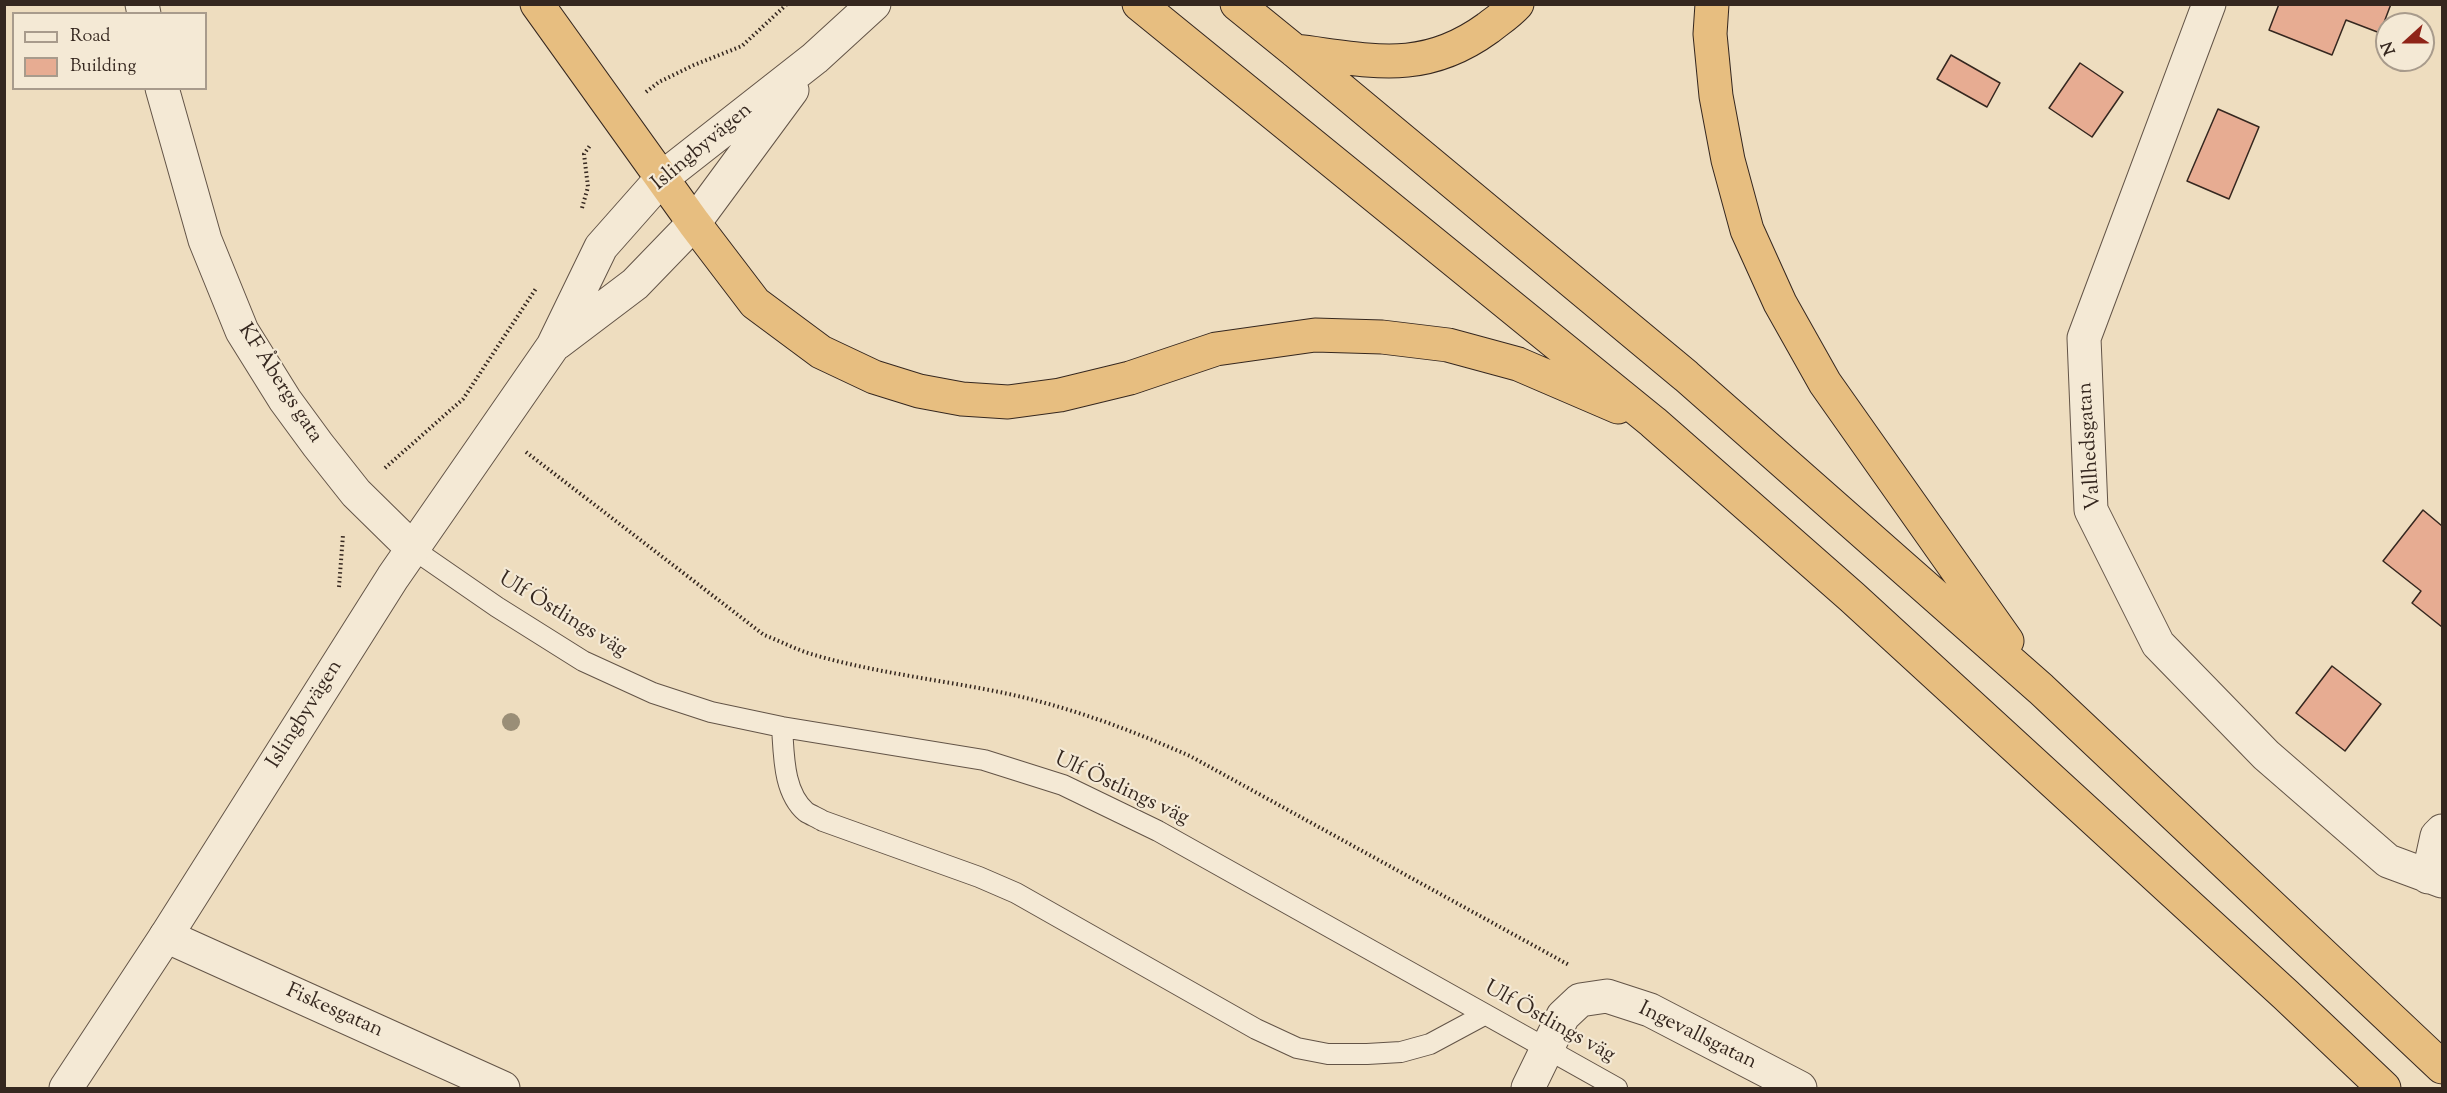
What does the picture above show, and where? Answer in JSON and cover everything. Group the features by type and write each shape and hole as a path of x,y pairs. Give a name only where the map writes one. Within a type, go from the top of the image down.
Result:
{"highway":[{"path":"537,4 694,223 755,303 821,352 874,377 920,391 962,399 1008,402 1060,395 1130,378 1216,349 1315,335 1382,337 1448,345 1518,364 1653,422"},
{"path":"1139,4 1653,422 1852,597 2286,995 2384,1089"},
{"path":"1237,4 1686,376 2041,689 2442,1066"},
{"path":"1295,51 1374,60 1407,61 1432,57 1470,40 1510,12 1517,4"},
{"path":"1712,4 1710,34 1716,96 1728,160 1747,230 1780,303 1832,392 2041,689"}],"street":[{"name":"Islingbyvägen","path":"66,1089 413,549 553,346 601,247 662,178 815,58 874,4"},
{"name":"Vallhedsgatan","path":"2209,4 2084,338 2091,510 2158,644 2266,755 2388,861 2435,879 2437,836 2442,831"},
{"name":"Islingbyvägen","path":"553,346 635,284 694,223 815,58"},
{"name":"KF Åbergs gata","path":"163,90 205,240 242,331 285,400 356,493 413,549"},
{"name":"Fiskesgatan","path":"166,936 503,1089"},
{"name":"Ingevallsgatan","path":"1528,1089 1563,1016 1571,1006 1580,1000 1607,996 1650,1010 1800,1089"}],"lane":[{"name":"Ulf Östlings väg","path":"413,549 497,607 583,661 652,693 711,712 782,727 984,760 1063,785 1158,831 1617,1089"},
{"path":"782,727 786,772 795,796 806,812 823,821 979,877 1016,893 1256,1029 1297,1048 1328,1054 1401,1052 1430,1044 1484,1014"}],"path":[{"path":"333,596 339,586 343,526 356,493 463,399 497,430 764,635 810,653 853,664 1009,694 1060,707 1135,731 1190,756 1599,982 1607,996"}],"building":[{"path":"2279,4 2391,4 2388,12 2375,12 2375,31 2346,20 2332,55 2269,30"},
{"path":"1951,55 2000,83 1987,107 1937,79"},
{"path":"2080,63 2123,92 2092,137 2049,108"},
{"path":"2218,109 2259,127 2229,199 2187,181"},
{"path":"2423,510 2442,526 2442,627 2412,603 2421,591 2383,561"},
{"path":"2332,666 2381,704 2345,751 2296,713"}]}
